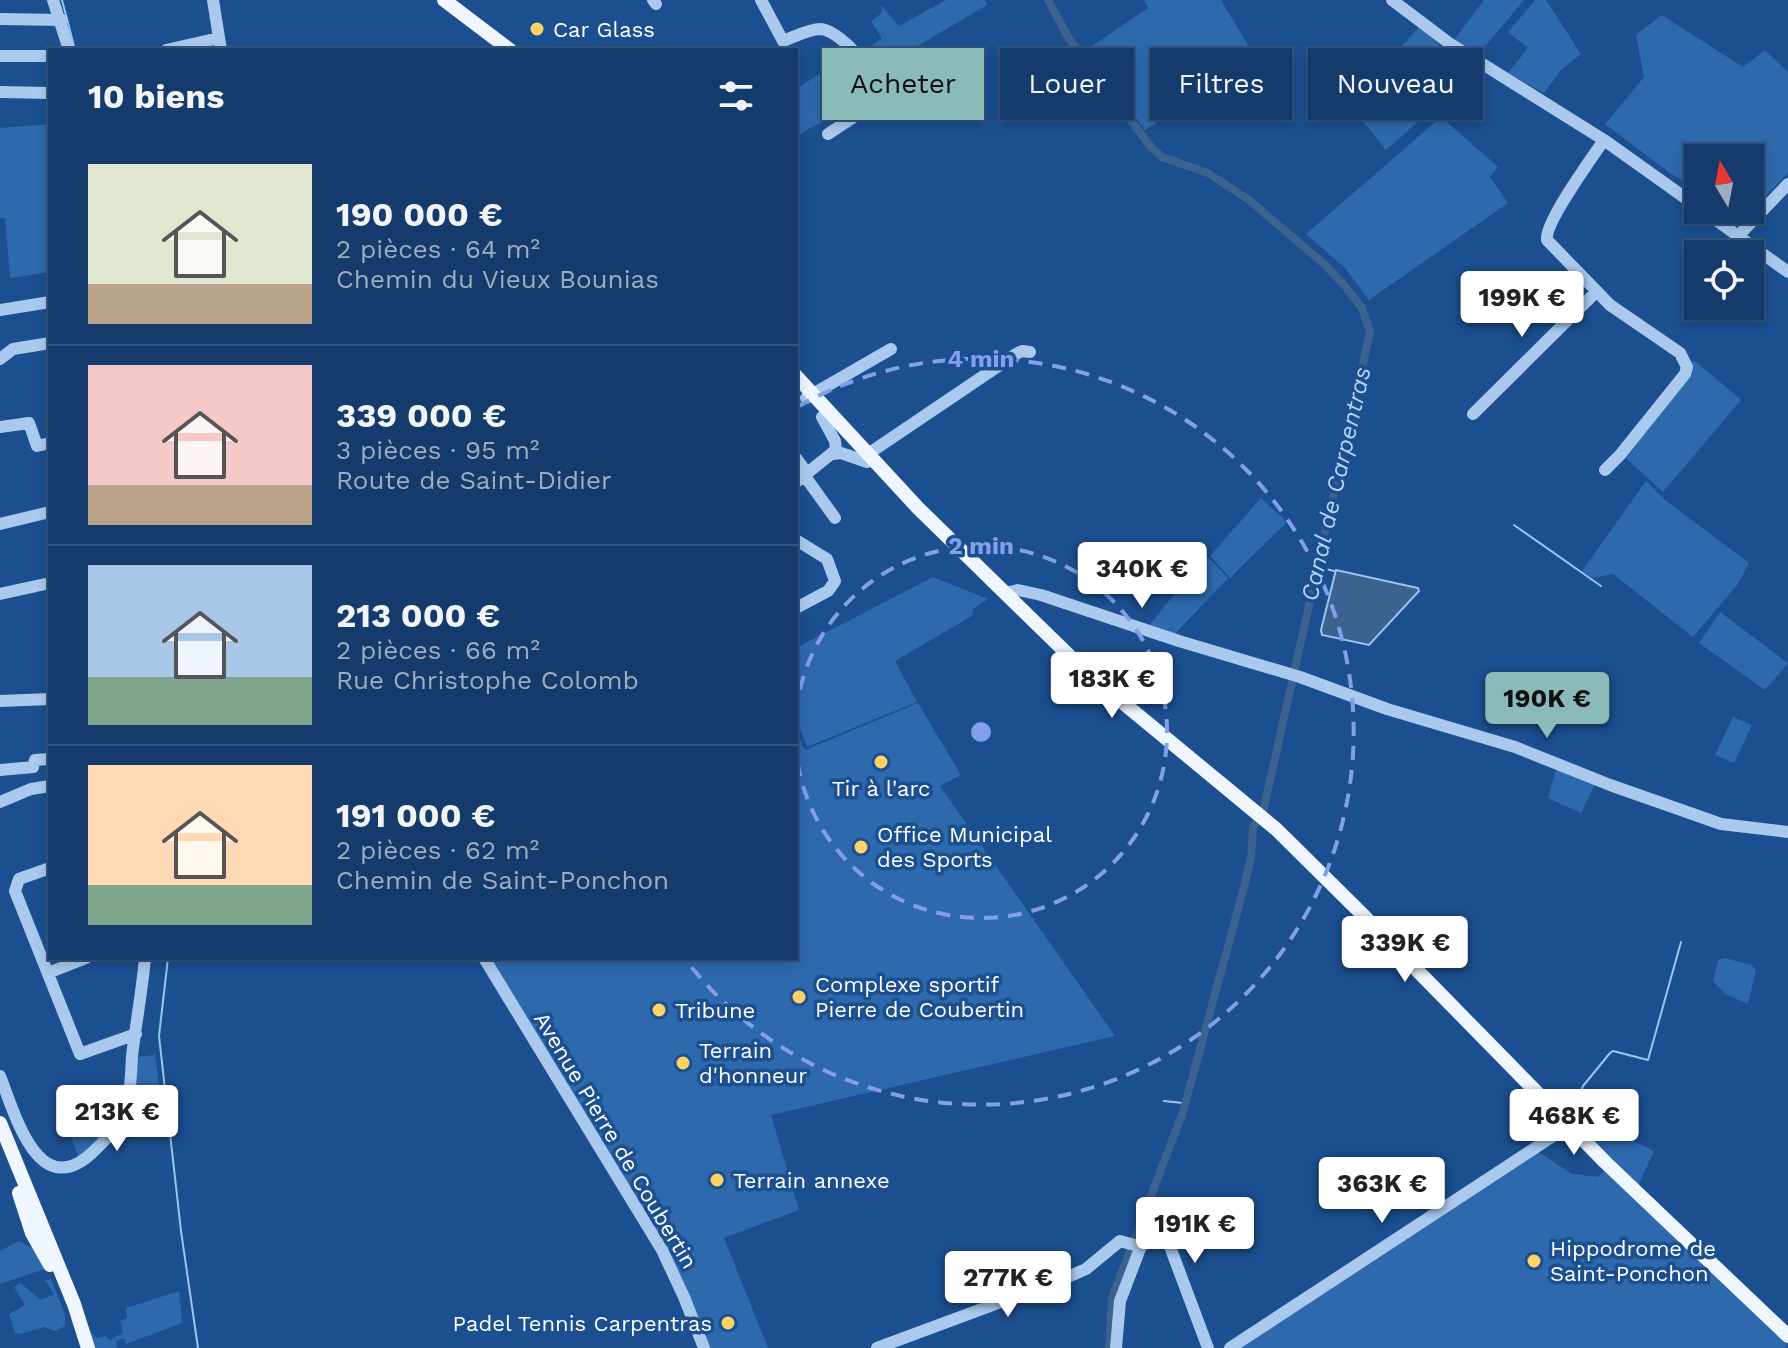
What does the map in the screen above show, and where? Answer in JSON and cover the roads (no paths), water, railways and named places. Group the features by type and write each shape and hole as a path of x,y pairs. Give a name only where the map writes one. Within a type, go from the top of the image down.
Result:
{"main road":[{"path":"444,0 507,48"},
{"path":"805,393 851,452 888,477 1111,695 1258,814 1374,926 1570,1125 1788,1336"},
{"path":"805,393 841,424 851,452"},
{"path":"0,1123 74,1304 86,1348"},
{"path":"0,1144 32,1233 52,1269 86,1348"}],"street":[{"path":"53,0 62,20 69,48"},
{"path":"184,48 220,44 213,0"},
{"path":"761,0 783,41"},
{"path":"1392,0 1449,43 1604,140 1684,198"},
{"path":"0,19 62,20"},
{"path":"774,48 783,41 811,31 821,29 830,32 854,52 885,92 884,97 874,105 828,134"},
{"path":"0,56 48,56"},
{"path":"0,92 48,93"},
{"path":"1604,140 1545,233 1547,240 1596,292 1680,353 1687,367 1685,374 1605,470"},
{"path":"1738,236 1788,184"},
{"path":"1721,224 1788,272"},
{"path":"1473,414 1596,292"},
{"path":"0,310 48,302"},
{"path":"0,359 13,349 48,343"},
{"path":"805,393 891,349"},
{"path":"835,518 802,477 851,452 1016,354 1030,352"},
{"path":"0,427 29,423 37,446 48,443"},
{"path":"0,524 48,512"},
{"path":"798,541 827,559 835,581 828,591 798,607"},
{"path":"0,594 48,583"},
{"path":"1005,593 1018,590 1041,595 1179,641 1295,675 1387,709 1515,747 1721,824 1788,832"},
{"path":"0,701 48,699"},
{"path":"0,770 33,767 35,760 48,759"},
{"path":"0,802 31,789 48,786"},
{"path":"48,869 19,879 15,891 80,1054 136,1034"},
{"path":"48,973 81,960"},
{"path":"0,1076 25,1141 33,1152 44,1162 55,1166 77,1164 103,1142 126,1109 145,960"},
{"name":"Avenue Pierre de Coubertin","path":"485,960 662,1250 704,1348"},
{"path":"1230,1348 1570,1125"},
{"path":"877,1348 1086,1269 1120,1241 1169,1244 1208,1348"},
{"path":"1116,1348 1120,1301 1135,1244"}],"waterway":[{"path":"62,0 74,48"},
{"name":"Canal de Carpentras","path":"1048,0 1068,37 1151,147 1162,157 1208,173 1249,200 1344,285 1362,308 1370,332 1263,812 1253,827 1251,858 1243,891 1183,1112 1112,1298 1109,1348"},
{"path":"1514,525 1601,586"},
{"path":"1318,567 1334,571"},
{"path":"1570,1117 1583,1086 1610,1053 1613,1051 1648,1060 1681,942"},
{"path":"168,960 159,1036 198,1348"},
{"path":"1164,1101 1183,1103"}],"place":[{"name":"Car Glass","path":"537,29"},
{"name":"Tir à l'arc","path":"881,762"},
{"name":"Office Municipal des Sports","path":"861,847"},
{"name":"Complexe sportif Pierre de Coubertin","path":"799,997"},
{"name":"Tribune","path":"659,1010"},
{"name":"Terrain d'honneur","path":"683,1063"},
{"name":"Terrain annexe","path":"717,1180"},
{"name":"Hippodrome de Saint-Ponchon","path":"1534,1261"},
{"name":"Padel Tennis Carpentras","path":"728,1323"}]}
